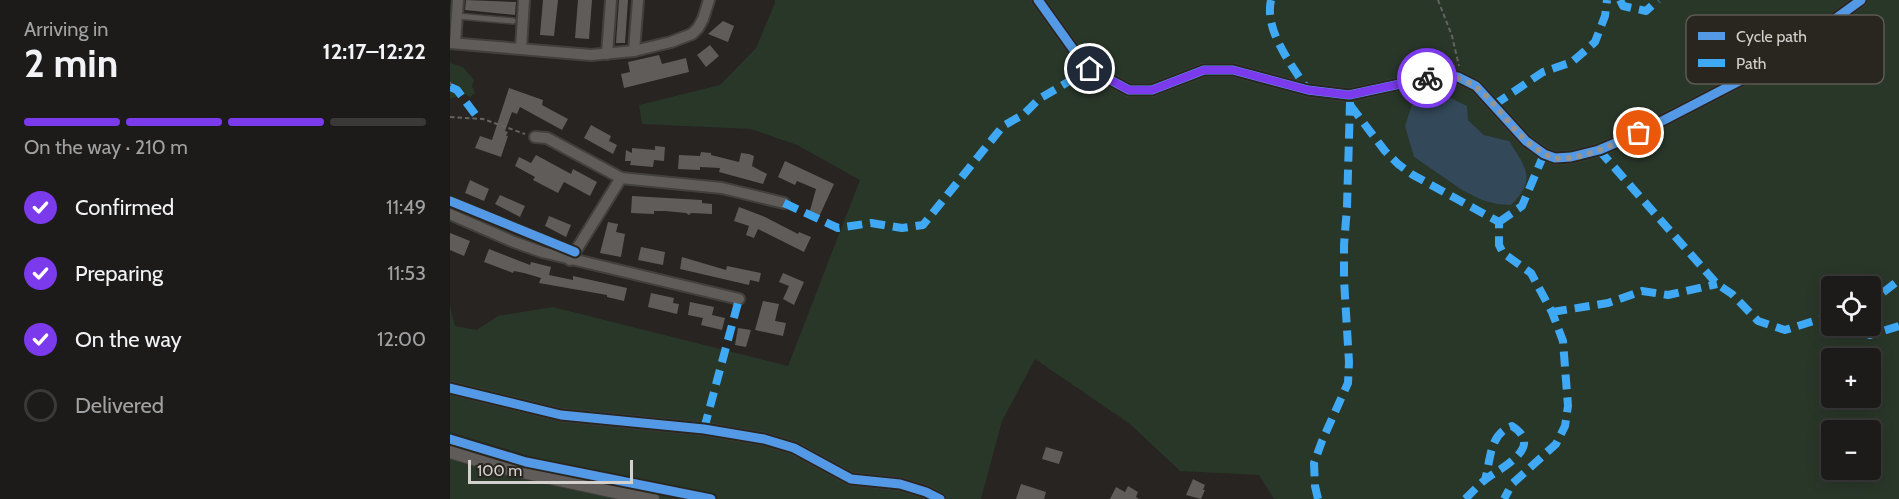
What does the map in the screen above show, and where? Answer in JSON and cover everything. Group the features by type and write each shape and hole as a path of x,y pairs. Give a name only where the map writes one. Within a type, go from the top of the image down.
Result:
{"street":[{"path":"458,0 452,43 607,54 634,51 692,34 703,19 709,0"},
{"path":"520,48 524,0"},
{"path":"607,54 611,0"},
{"path":"634,51 638,0"},
{"path":"1038,0 1077,56 1090,69 1129,90 1152,90 1204,70 1233,70 1308,90 1349,95 1442,75 1458,77 1476,86 1526,141 1555,158 1571,158 1599,150 1639,133 1734,84"},
{"path":"1840,15 1861,0"},
{"path":"535,137 547,138 621,178 722,188 784,203"},
{"path":"570,260 621,178"},
{"path":"450,214 514,242 570,260 739,299"},
{"path":"450,388 561,415 704,429 764,439 794,448 851,479 900,484 940,499"},
{"path":"450,451 504,467 652,499"}],"lane":[{"path":"457,16 513,21"}],"path":[{"path":"1438,0 1452,36 1459,66 1458,77"},
{"path":"450,117 483,119 535,137"}],"green space":[{"path":"775,0 1899,0 1899,499 1274,499 1259,475 1180,471 1130,424 1035,359 1002,421 981,499 450,499 450,307 455,326 477,330 498,316 553,307 788,366 860,180 797,145 751,129 642,124 639,105 720,85 756,48","holes":["1466,106 1468,120 1484,135 1509,141 1497,204 1462,190 1414,157"]},
{"path":"450,63 463,67 474,80 472,86 475,93 470,97 465,94 450,99"}],"water":[{"path":"1434,93 1444,95 1467,106 1468,120 1484,135 1509,141 1526,173 1524,188 1511,205 1482,200 1462,190 1414,157 1405,126 1412,105"}],"building":[{"path":"466,0 516,2 515,15 465,10"},
{"path":"543,0 558,0 554,36 540,35"},
{"path":"578,0 592,0 589,39 575,38"},
{"path":"619,0 628,0 625,43 616,43"},
{"path":"723,21 734,26 728,42 708,34"},
{"path":"710,45 719,56 706,67 697,55"},
{"path":"659,55 662,64 686,58 689,72 624,88 621,74 630,72 628,62"},
{"path":"509,88 543,100 542,105 568,119 562,130 520,107 517,114 512,112 505,131 508,132 506,136 508,136 501,157 475,148 480,136 492,140"},
{"path":"591,125 611,136 609,141 617,145 613,154 584,138"},
{"path":"655,146 665,147 664,161 654,160 653,167 630,165 631,161 625,161 626,150 632,153 632,148 655,150"},
{"path":"701,152 739,162 741,153 754,156 752,166 767,174 763,184 719,172 720,168 678,169 679,155 700,156"},
{"path":"536,155 571,174 573,169 597,182 590,196 564,182 558,193 533,180 535,177 515,166 519,157 531,163"},
{"path":"785,161 834,184 818,219 809,214 816,189 797,181 795,185 778,177"},
{"path":"470,180 489,189 484,201 465,193"},
{"path":"500,195 525,206 520,217 495,204"},
{"path":"632,196 702,200 702,203 712,204 712,214 691,213 689,215 665,211 654,211 654,214 631,213"},
{"path":"739,207 798,234 799,232 811,237 804,252 758,229 754,238 746,235 749,226 734,221"},
{"path":"549,216 571,225 566,237 545,226"},
{"path":"608,222 618,224 616,232 625,234 621,257 600,253"},
{"path":"450,233 470,241 464,256 450,250"},
{"path":"641,247 665,252 663,265 638,260"},
{"path":"489,249 530,265 531,262 551,267 549,275 573,280 573,276 627,288 624,301 607,297 607,295 539,283 541,278 514,271 513,273 484,262"},
{"path":"682,257 726,270 727,266 761,273 759,282 750,280 749,285 680,269"},
{"path":"783,273 804,282 794,305 783,299 789,286 779,282"},
{"path":"651,293 674,298 673,303 679,304 677,314 648,307"},
{"path":"763,301 779,304 775,321 786,323 783,336 755,330"},
{"path":"690,302 714,307 712,315 725,318 722,330 701,325 703,318 688,315"},
{"path":"738,328 751,330 746,347 735,345"},
{"path":"1046,447 1063,452 1059,464 1042,459"},
{"path":"1193,479 1205,485 1201,499 1186,495"},
{"path":"1021,484 1046,492 1044,499 1016,499"},
{"path":"1128,486 1138,492 1136,497 1139,499 1110,499 1116,487 1125,492"}],"marked path":[{"path":"1271,0 1270,12 1275,35 1307,89"},
{"path":"1494,105 1543,72 1572,62 1595,42 1605,16 1607,0"},
{"path":"1620,0 1623,6 1646,11 1658,0"},
{"path":"784,203 838,228 871,223 902,228 923,225 1003,126 1024,114 1039,99 1090,69"},
{"path":"450,87 457,90 478,118"},
{"path":"1318,499 1314,463 1348,383 1344,245 1350,102"},
{"path":"1350,105 1385,151 1398,164 1413,175 1499,222 1499,245 1503,253 1531,273 1552,312 1563,341 1568,406 1565,426 1556,444 1512,484 1504,499"},
{"path":"1599,150 1717,284 1732,294 1758,321 1785,330 1821,319"},
{"path":"1499,222 1522,206 1544,154"},
{"path":"1881,294 1899,280"},
{"path":"1552,312 1608,303 1642,291 1668,295 1717,284"},
{"path":"704,429 739,299"},
{"path":"1881,332 1899,326"},
{"path":"1465,499 1483,481 1486,479 1510,462 1517,456 1522,449 1524,441 1521,434 1512,426 1504,430 1495,441 1492,448 1490,456 1487,472 1485,480"}],"cycle path":[{"path":"1038,0 1090,69 1129,90 1152,90 1204,70 1233,70 1308,90 1349,95 1442,75 1458,77 1476,86 1526,141 1544,154 1555,158 1571,157 1599,150 1639,133 1734,84"},
{"path":"1840,15 1861,0"},
{"path":"450,201 575,252"},
{"path":"450,388 561,415 704,429 764,439 794,448 851,479 900,484 940,499"},
{"path":"450,439 526,462 711,499"}],"way so far":[{"path":"1427,78 1442,75 1458,77 1476,86 1526,141 1544,154 1555,158 1571,158 1599,150 1639,133"}],"route":[{"path":"1090,69 1129,90 1152,90 1204,70 1233,70 1308,90 1349,95 1427,78"}]}
